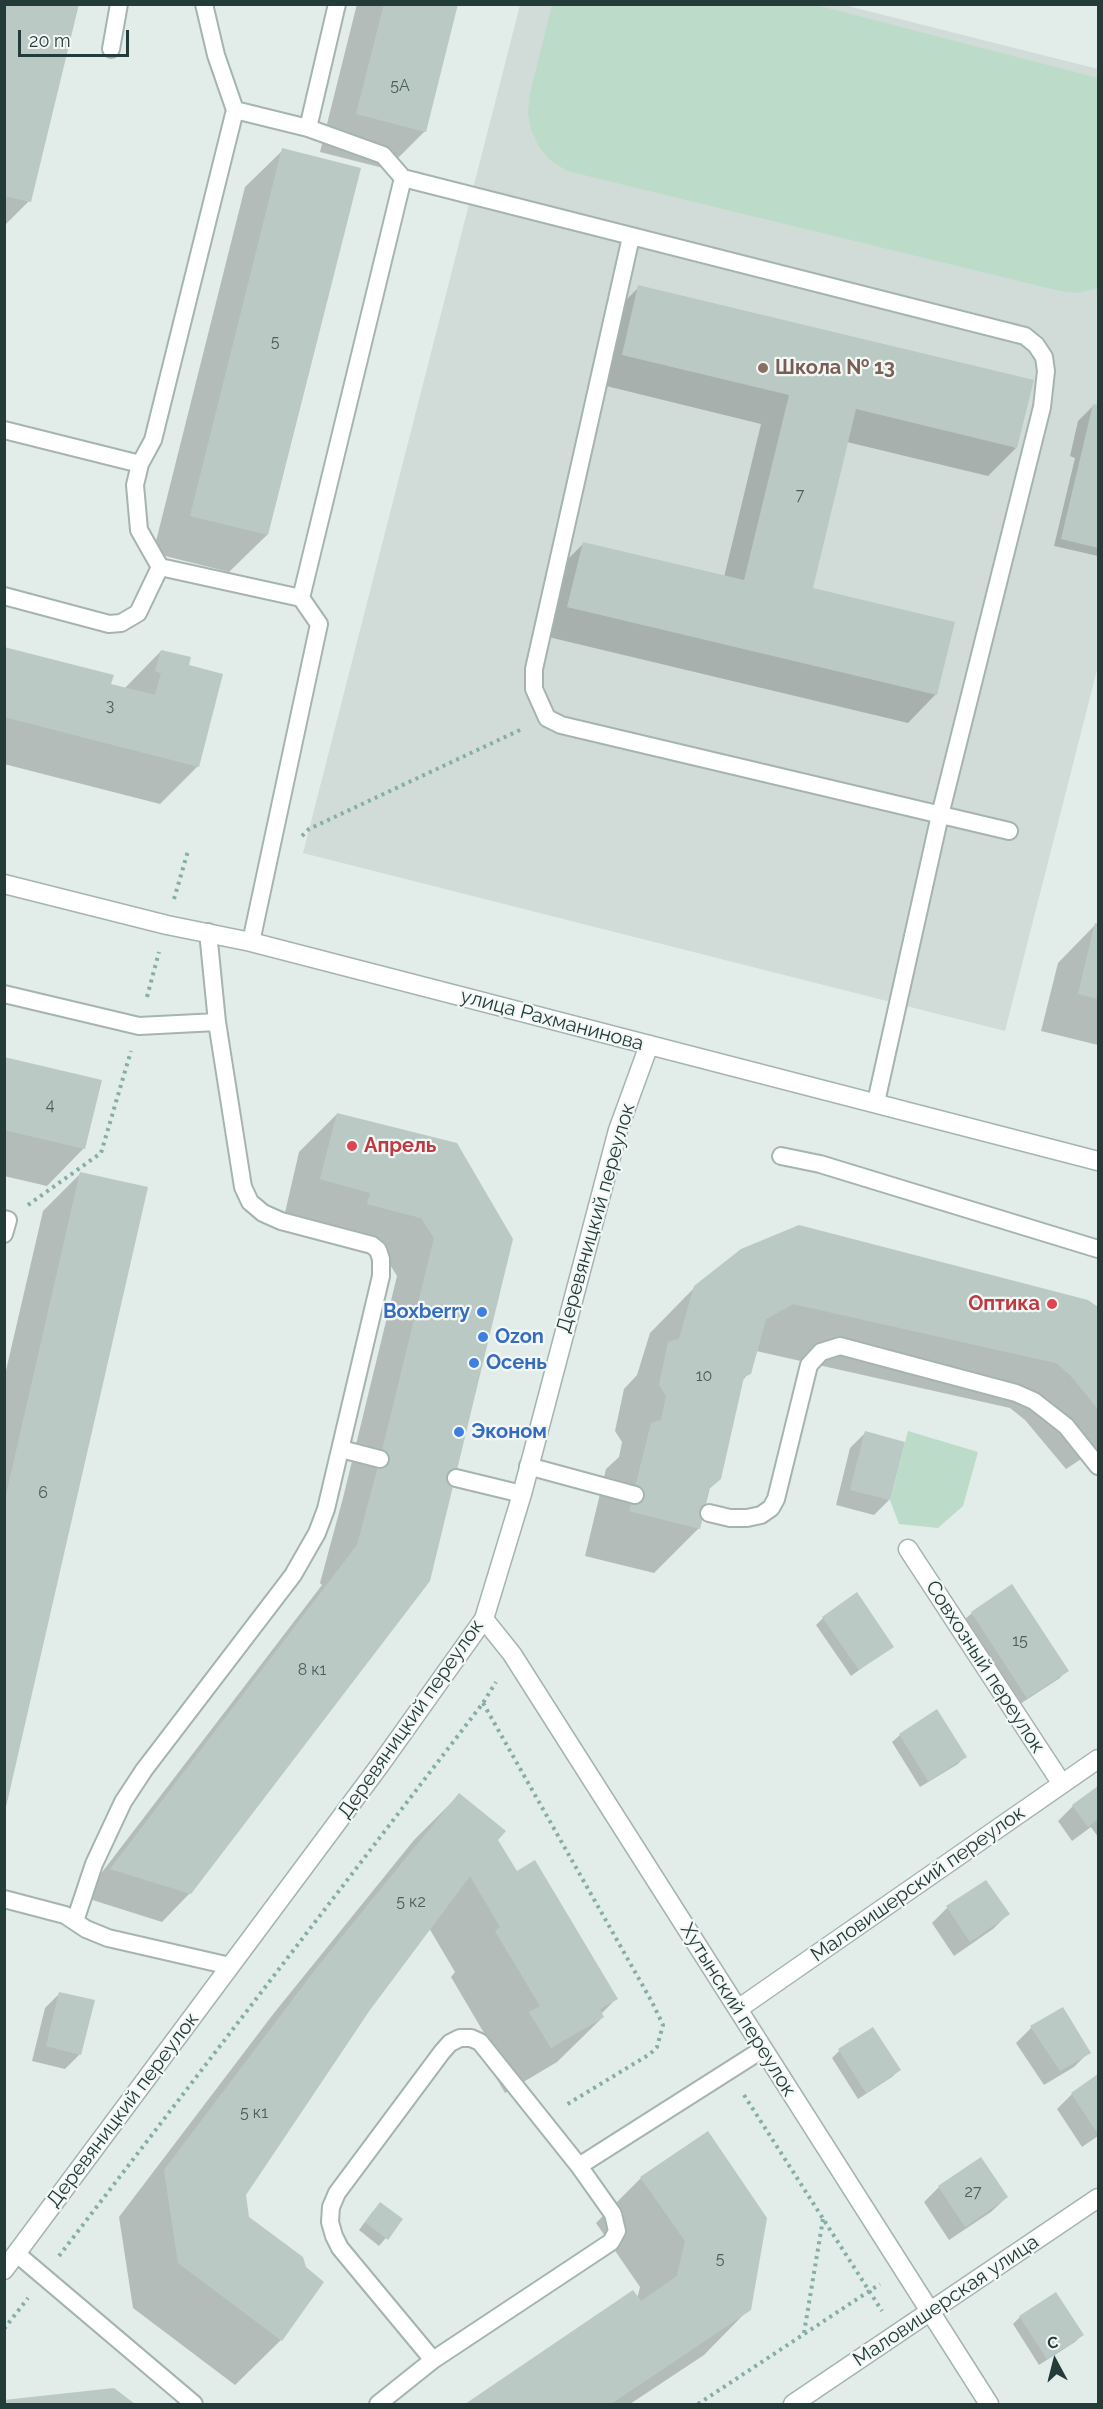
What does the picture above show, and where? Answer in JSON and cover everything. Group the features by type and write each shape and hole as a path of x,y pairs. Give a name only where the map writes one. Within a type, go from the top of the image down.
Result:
{"street":[{"name":"улица Рахманинова","path":"4,884 167,925 251,942 1098,1161"},
{"name":"Деревяницкий переулок","path":"4,2270 380,1765 484,1619 522,1494 618,1130 650,1045"},
{"name":"Совхозный переулок","path":"908,1550 1062,1784"},
{"name":"Хутынский переулок","path":"484,1619 512,1654 989,2404"},
{"name":"Маловишерский переулок","path":"738,2009 1098,1759"},
{"name":"Маловишерская улица","path":"793,2404 1098,2198"}],"lane":[{"path":"111,49 119,4"},
{"path":"204,4 216,55 235,110 153,440 140,464 135,485 139,530 160,567 301,598 319,624 251,942"},
{"path":"308,128 337,4"},
{"path":"235,110 308,128 383,155 403,178 1025,336 1036,345 1044,357 1046,371 1042,407 940,815 876,1102"},
{"path":"301,598 403,178"},
{"path":"631,237 534,669 534,689 540,706 547,717 572,728 1009,831"},
{"path":"4,430 140,464"},
{"path":"4,596 109,624 121,623 138,613 160,567"},
{"path":"75,1921 94,1864 123,1802 144,1770 306,1555 326,1509 381,1275 381,1259 378,1250 372,1245 281,1221 263,1213 250,1202 239,1170 217,1022 208,932"},
{"path":"4,994 139,1026 217,1022"},
{"path":"782,1156 820,1164 1098,1249"},
{"path":"4,1219 8,1220 4,1234"},
{"path":"709,1513 730,1518 747,1518 761,1515 771,1508 776,1500 809,1365 821,1352 830,1347 852,1348 1016,1393 1034,1401 1066,1426 1098,1466"},
{"path":"341,1449 380,1459"},
{"path":"528,1466 635,1495"},
{"path":"456,1478 522,1494"},
{"path":"4,1899 54,1911 108,1938 230,1966"},
{"path":"378,2404 433,2360 615,2237 617,2231 613,2214 579,2166 488,2050 480,2042 471,2038 460,2038 450,2043 441,2052 337,2193 331,2207 330,2222 340,2248 433,2360"},
{"path":"579,2166 763,2049"},
{"path":"17,2254 194,2404"}],"path":[{"path":"301,837 309,829 547,717"},
{"path":"4,2329 483,1702 512,1654"},
{"path":"483,1702 656,2008 663,2025 657,2047 650,2054 543,2120"},
{"path":"729,2072 897,2334"},
{"path":"804,2334 823,2219"},
{"path":"698,2404 902,2269"}],"shaded area":[{"name":"Школа № 13","path":"520,5 844,5 1098,69 1098,666 1005,1031 303,853"}],"green space":[{"path":"552,5 816,5 1098,78 1098,288 1078,293 1060,291 567,171 550,160 539,147 531,130 528,113 530,93"},
{"path":"908,1431 978,1452 963,1506 938,1528 899,1524 890,1500"}],"building":[{"path":"4,4 79,4 31,202 4,196"},
{"path":"384,4 458,4 426,132 356,114"},
{"path":"282,148 361,168 268,535 190,516"},
{"path":"638,285 1034,380 1017,448 856,409 813,588 955,622 937,695 567,607 583,542 744,580 789,395 622,355"},
{"path":"1093,404 1098,405 1098,548 1061,539"},
{"path":"4,647 114,675 111,684 155,695 161,673 155,671 161,650 191,657 189,665 223,674 199,767 4,717"},
{"path":"1095,923 1098,924 1098,999 1078,994"},
{"path":"4,1057 102,1080 85,1149 4,1130"},
{"path":"337,1113 457,1143 513,1239 430,1581 191,1894 110,1869 357,1545 434,1238 421,1218 367,1204 370,1193 320,1179"},
{"path":"80,1172 148,1187 4,1816 4,1504"},
{"path":"799,1225 1088,1300 1098,1307 1098,1409 1070,1375 1056,1363 793,1304 766,1319 751,1374 744,1377 721,1479 710,1488 700,1529 629,1511 651,1423 661,1420 666,1396 659,1385 668,1342 679,1339 694,1286 741,1249"},
{"path":"865,1431 905,1442 890,1500 850,1490"},
{"path":"1012,1584 1069,1671 1027,1698 971,1612"},
{"path":"857,1592 894,1647 859,1670 822,1617"},
{"path":"937,1709 967,1757 928,1781 899,1734"},
{"path":"1098,1786 1098,1819 1088,1827 1072,1805"},
{"path":"459,1793 506,1831 498,1840 517,1871 535,1860 618,1999 600,2009 604,2017 551,2048 529,2012 540,2006 495,1931 500,1927 470,1876 370,2010 246,2195 249,2217 303,2257 306,2267 324,2282 282,2341 178,2263 164,2170 318,1966"},
{"path":"986,1880 1010,1914 970,1942 946,1906"},
{"path":"59,1992 95,2000 81,2055 46,2046"},
{"path":"1063,2007 1091,2053 1060,2071 1030,2026"},
{"path":"873,2027 901,2070 866,2093 838,2049"},
{"path":"1098,2074 1098,2134 1071,2093"},
{"path":"708,2131 767,2218 751,2310 611,2404 465,2404 633,2290 641,2301 677,2276 685,2241 640,2177"},
{"path":"981,2157 1008,2197 965,2227 938,2186"},
{"path":"380,2202 403,2219 388,2240 365,2222"},
{"path":"1056,2292 1084,2335 1047,2359 1019,2316"},
{"path":"114,2388 135,2404 4,2404 4,2400"}],"place":[{"name":"Школа № 13","path":"763,368"},
{"name":"Апрель","path":"352,1146"},
{"name":"Оптика","path":"1052,1304"},
{"name":"Boxberry","path":"482,1312"},
{"name":"Ozon","path":"483,1337"},
{"name":"Осень","path":"474,1363"},
{"name":"Эконом","path":"459,1432"}]}
